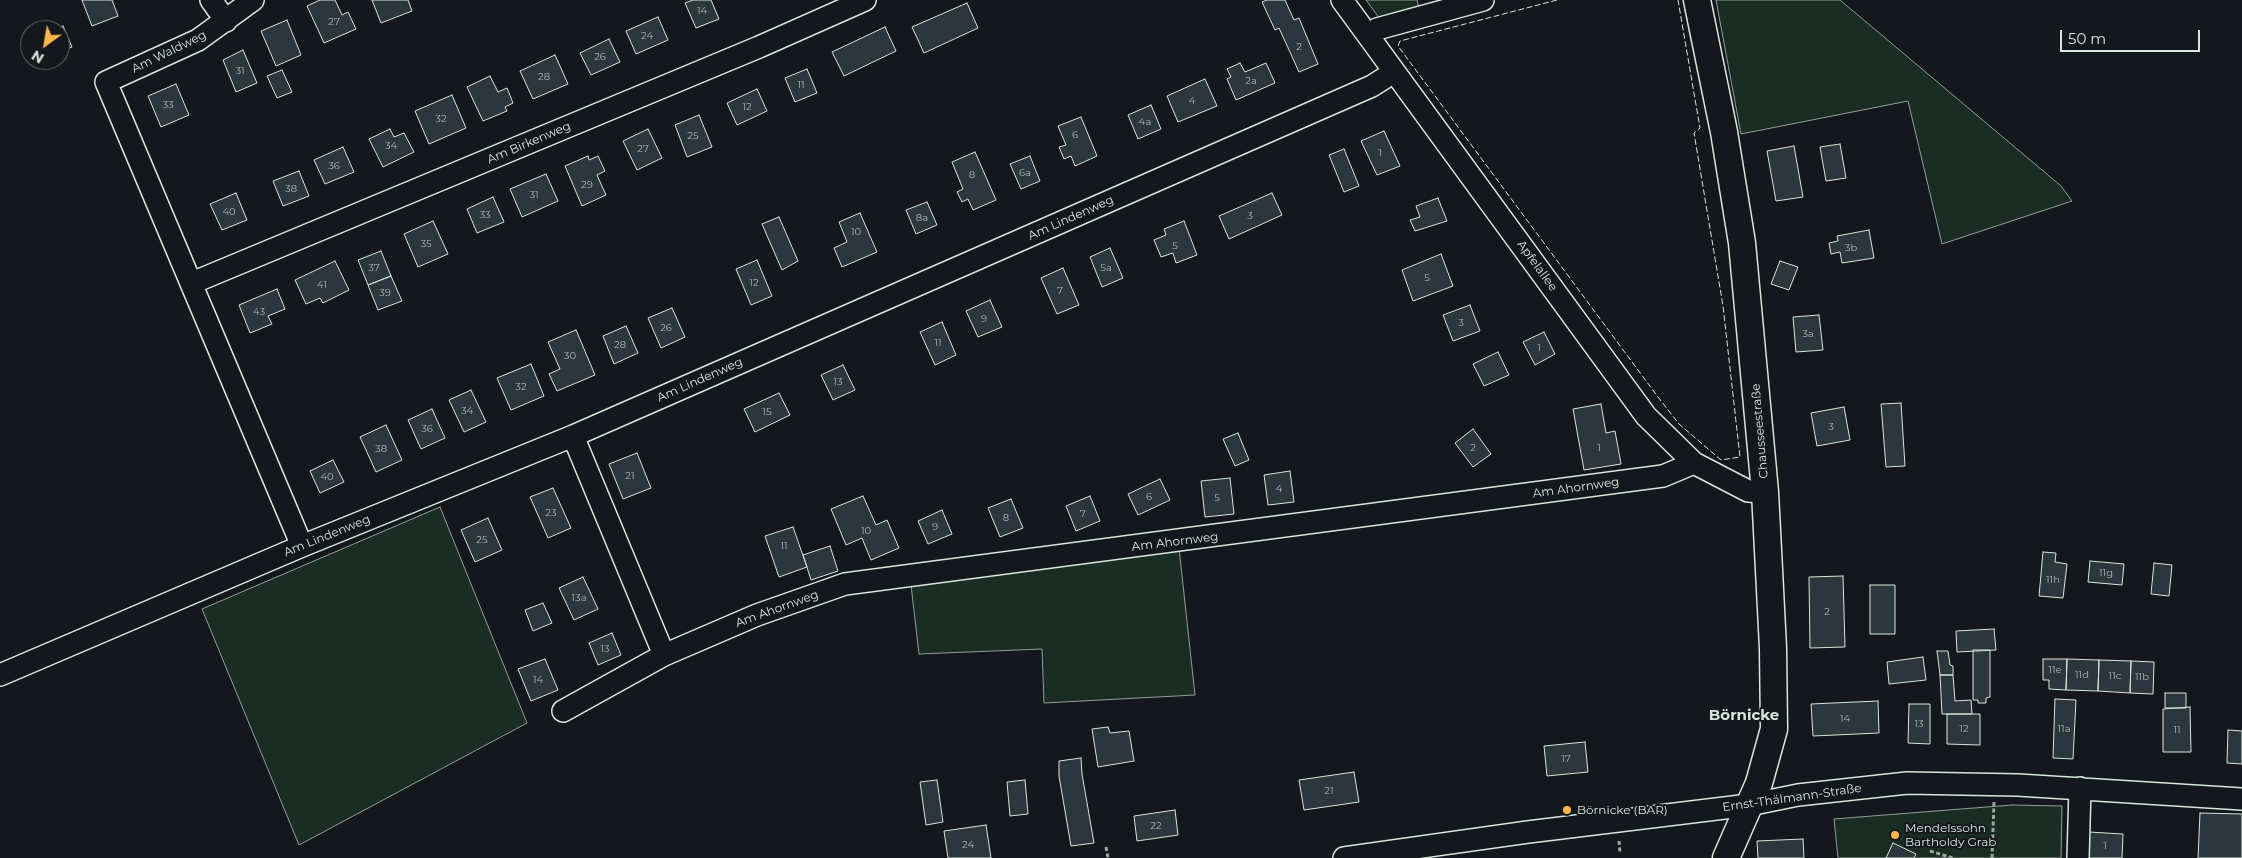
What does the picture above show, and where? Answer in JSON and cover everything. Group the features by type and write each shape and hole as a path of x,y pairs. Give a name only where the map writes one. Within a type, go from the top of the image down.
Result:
{"main road":[{"name":"Chausseestraße","path":"1697,0 1724,132 1742,243 1765,492 1773,648 1774,729 1766,764 1726,858"}],"street":[{"path":"211,0 226,21"},
{"name":"Am Waldweg","path":"192,284 106,82 198,40 253,0"},
{"name":"Am Birkenweg","path":"192,284 759,47 865,0"},
{"name":"Apfelallee","path":"1342,0 1646,416 1694,463 1748,491 1765,492"},
{"path":"1368,35 1377,29 1483,0"},
{"name":"Am Lindenweg","path":"0,675 302,546 573,436 1372,86 1394,72"},
{"path":"192,284 302,546"},
{"path":"573,436 664,655"},
{"name":"Am Ahornweg","path":"563,711 664,655 757,615 845,584 1663,476 1694,463"},
{"name":"Ernst-Thälmann-Straße","path":"1344,858 1552,829 1749,805 1798,796 1907,783 2080,788 2242,799"},
{"path":"2078,858 2080,788"}],"path":[{"path":"1992,858 1994,802"},
{"path":"1618,838 1620,853"},
{"path":"1106,847 1108,858"},
{"path":"1930,851 1953,858"}],"green space":[{"path":"1366,0 1417,0 1419,8 1380,19"},
{"path":"1716,0 1840,0 2061,186 2072,201 1942,244 1908,101 1741,134"},
{"path":"440,507 527,723 299,845 202,609"},
{"path":"1179,548 1195,695 1044,703 1042,649 919,654 911,585"},
{"path":"2012,805 2062,806 2061,858 1838,858 1834,819"}],"building":[{"path":"82,0 112,0 118,16 92,26"},
{"path":"320,0 335,0 342,15 348,12 356,29 324,43 307,6"},
{"path":"372,0 408,0 412,11 381,23"},
{"path":"693,0 711,0 719,19 696,28 685,3"},
{"path":"1267,0 1285,0 1294,20 1299,18 1318,64 1299,72 1279,28 1275,30 1262,2"},
{"path":"967,3 978,28 924,53 912,27"},
{"path":"658,17 668,40 636,54 626,31"},
{"path":"287,20 301,55 276,66 261,31"},
{"path":"885,27 896,51 844,76 832,52"},
{"path":"609,39 620,62 591,75 580,53"},
{"path":"243,50 257,83 236,92 223,60"},
{"path":"555,55 568,84 533,99 520,71"},
{"path":"1240,63 1245,72 1266,63 1275,83 1236,100 1227,79 1231,77 1227,69"},
{"path":"807,69 817,93 795,102 785,78"},
{"path":"282,70 292,92 277,98 267,76"},
{"path":"490,76 498,92 507,88 513,103 505,107 507,111 483,121 467,87"},
{"path":"1205,79 1217,106 1178,122 1167,96"},
{"path":"176,84 189,115 161,127 148,96"},
{"path":"757,89 767,111 737,125 727,103"},
{"path":"452,95 466,128 429,144 415,111"},
{"path":"1151,105 1161,129 1138,139 1128,115"},
{"path":"699,115 712,147 687,157 675,125"},
{"path":"1081,117 1097,156 1075,166 1071,156 1064,159 1059,147 1066,145 1058,126"},
{"path":"390,129 394,137 404,133 414,152 383,167 369,139"},
{"path":"648,129 662,158 637,170 623,141"},
{"path":"1384,131 1400,166 1377,175 1361,141"},
{"path":"1840,144 1846,178 1826,181 1820,147"},
{"path":"1794,146 1803,197 1776,201 1767,151"},
{"path":"343,147 354,172 325,184 314,160"},
{"path":"1344,149 1359,186 1344,192 1329,155"},
{"path":"975,152 996,200 973,210 968,199 962,202 957,192 963,189 952,162"},
{"path":"588,156 589,160 598,156 605,171 597,175 606,195 582,206 565,166"},
{"path":"1030,156 1040,181 1021,189 1010,164"},
{"path":"299,171 309,196 283,206 273,181"},
{"path":"546,174 558,201 522,217 510,189"},
{"path":"236,193 247,220 222,230 210,204"},
{"path":"1272,193 1282,215 1229,239 1219,216"},
{"path":"493,197 504,222 477,233 467,209"},
{"path":"1438,198 1447,221 1415,231 1410,220 1420,217 1416,206"},
{"path":"927,202 937,225 916,234 906,210"},
{"path":"860,213 877,252 842,267 834,248 847,242 839,222"},
{"path":"779,217 798,261 782,270 762,224"},
{"path":"433,221 448,254 418,267 404,234"},
{"path":"1184,221 1197,255 1176,263 1173,253 1161,257 1154,240 1166,235 1164,229"},
{"path":"1869,230 1874,258 1842,263 1840,252 1831,254 1829,243 1838,241 1837,236"},
{"path":"1110,248 1123,278 1102,287 1090,257"},
{"path":"381,251 391,276 368,285 358,260"},
{"path":"1441,254 1453,286 1413,301 1402,270"},
{"path":"757,260 772,296 751,305 736,269"},
{"path":"335,261 349,290 323,303 320,298 306,304 295,280"},
{"path":"1780,261 1798,267 1789,290 1771,284"},
{"path":"1063,268 1079,305 1057,314 1041,278"},
{"path":"391,276 402,301 378,310 368,285"},
{"path":"277,289 285,309 268,316 272,324 250,333 239,305"},
{"path":"990,300 1002,327 978,337 966,311"},
{"path":"1470,305 1480,331 1453,341 1443,315"},
{"path":"672,308 685,337 661,348 648,318"},
{"path":"1819,315 1823,350 1796,352 1793,317"},
{"path":"942,322 956,355 935,365 920,332"},
{"path":"626,326 638,353 614,364 603,336"},
{"path":"576,330 595,375 557,391 549,374 560,369 548,342"},
{"path":"1544,332 1555,354 1535,365 1523,342"},
{"path":"1498,352 1509,375 1484,386 1473,364"},
{"path":"531,364 544,396 511,410 497,378"},
{"path":"843,365 855,390 833,400 821,375"},
{"path":"471,390 486,422 464,432 449,400"},
{"path":"779,393 790,415 755,432 744,409"},
{"path":"1901,403 1905,466 1886,467 1881,404"},
{"path":"1601,404 1606,433 1615,431 1621,464 1584,470 1573,409"},
{"path":"1844,407 1850,440 1817,446 1811,413"},
{"path":"432,409 445,438 421,449 408,420"},
{"path":"386,425 402,460 376,472 360,437"},
{"path":"1473,429 1491,454 1473,467 1455,443"},
{"path":"1238,433 1249,460 1235,466 1223,439"},
{"path":"637,453 651,488 623,499 609,464"},
{"path":"333,460 344,482 320,493 310,471"},
{"path":"1290,471 1294,502 1268,505 1264,475"},
{"path":"1230,478 1234,514 1205,517 1201,481"},
{"path":"1160,479 1170,500 1138,515 1128,494"},
{"path":"553,488 571,528 548,538 530,497"},
{"path":"863,496 876,525 887,520 899,548 871,560 862,538 846,545 831,509"},
{"path":"1090,496 1100,521 1076,531 1066,506"},
{"path":"1011,499 1023,528 1000,537 988,508"},
{"path":"942,510 952,534 928,544 918,521"},
{"path":"488,518 502,550 475,562 461,530"},
{"path":"793,527 807,567 779,577 765,536"},
{"path":"830,546 838,571 811,580 803,555"},
{"path":"2043,552 2056,553 2055,562 2067,564 2063,598 2039,596"},
{"path":"2090,561 2124,564 2122,585 2088,582"},
{"path":"2154,563 2172,565 2169,596 2151,594"},
{"path":"1843,576 1845,647 1810,648 1809,577"},
{"path":"583,577 598,609 574,620 559,588"},
{"path":"1870,585 1895,585 1895,634 1870,634"},
{"path":"543,603 552,623 533,631 525,610"},
{"path":"1994,629 1996,650 1957,652 1956,631"},
{"path":"612,633 621,655 598,665 589,643"},
{"path":"1973,650 1990,650 1990,697 1986,698 1986,703 1978,703 1978,700 1973,700"},
{"path":"1937,651 1948,651 1950,665 1953,666 1953,675 1940,675"},
{"path":"1923,657 1926,680 1889,684 1887,662"},
{"path":"545,659 558,690 531,701 518,669"},
{"path":"2043,659 2067,659 2066,690 2049,689 2049,680 2043,680"},
{"path":"2067,659 2099,660 2098,691 2066,690"},
{"path":"2099,660 2131,661 2130,693 2098,691"},
{"path":"2131,661 2154,662 2153,694 2130,693"},
{"path":"1940,675 1953,675 1955,701 1971,700 1972,714 1942,714"},
{"path":"2165,693 2186,693 2186,708 2165,708"},
{"path":"2055,699 2076,700 2073,759 2053,758"},
{"path":"1878,701 1879,733 1813,736 1811,704"},
{"path":"1909,704 1930,704 1930,744 1908,743"},
{"path":"2190,707 2191,752 2163,752 2163,709"},
{"path":"1947,714 1980,714 1980,745 1947,744"},
{"path":"1108,727 1110,733 1129,731 1134,761 1098,767 1092,729"},
{"path":"2228,730 2242,731 2242,764 2227,763"},
{"path":"1585,742 1588,772 1547,776 1544,746"},
{"path":"1081,758 1094,843 1071,846 1059,776 1059,761"},
{"path":"1354,772 1359,802 1304,810 1299,780"},
{"path":"937,780 943,822 926,825 920,782"},
{"path":"1025,780 1028,814 1010,816 1007,782"},
{"path":"1175,810 1178,835 1137,841 1134,816"},
{"path":"2200,813 2242,814 2242,858 2198,858"},
{"path":"986,825 991,858 948,858 944,831"},
{"path":"2089,832 2123,834 2122,858 2088,858"},
{"path":"1803,839 1804,858 1758,858 1757,841"},
{"path":"1893,843 1916,854 1914,858 1886,858"}],"fence":[{"path":"1557,0 1400,41 1398,46 1679,424 1721,460 1740,457 1723,306 1694,133 1700,128 1678,0"}],"place":[{"name":"Börnicke (BAR)","path":"1567,810"},
{"name":"Mendelssohn Bartholdy Grab","path":"1895,835"}],"district":[{"name":"Börnicke","path":"1744,716"}]}
